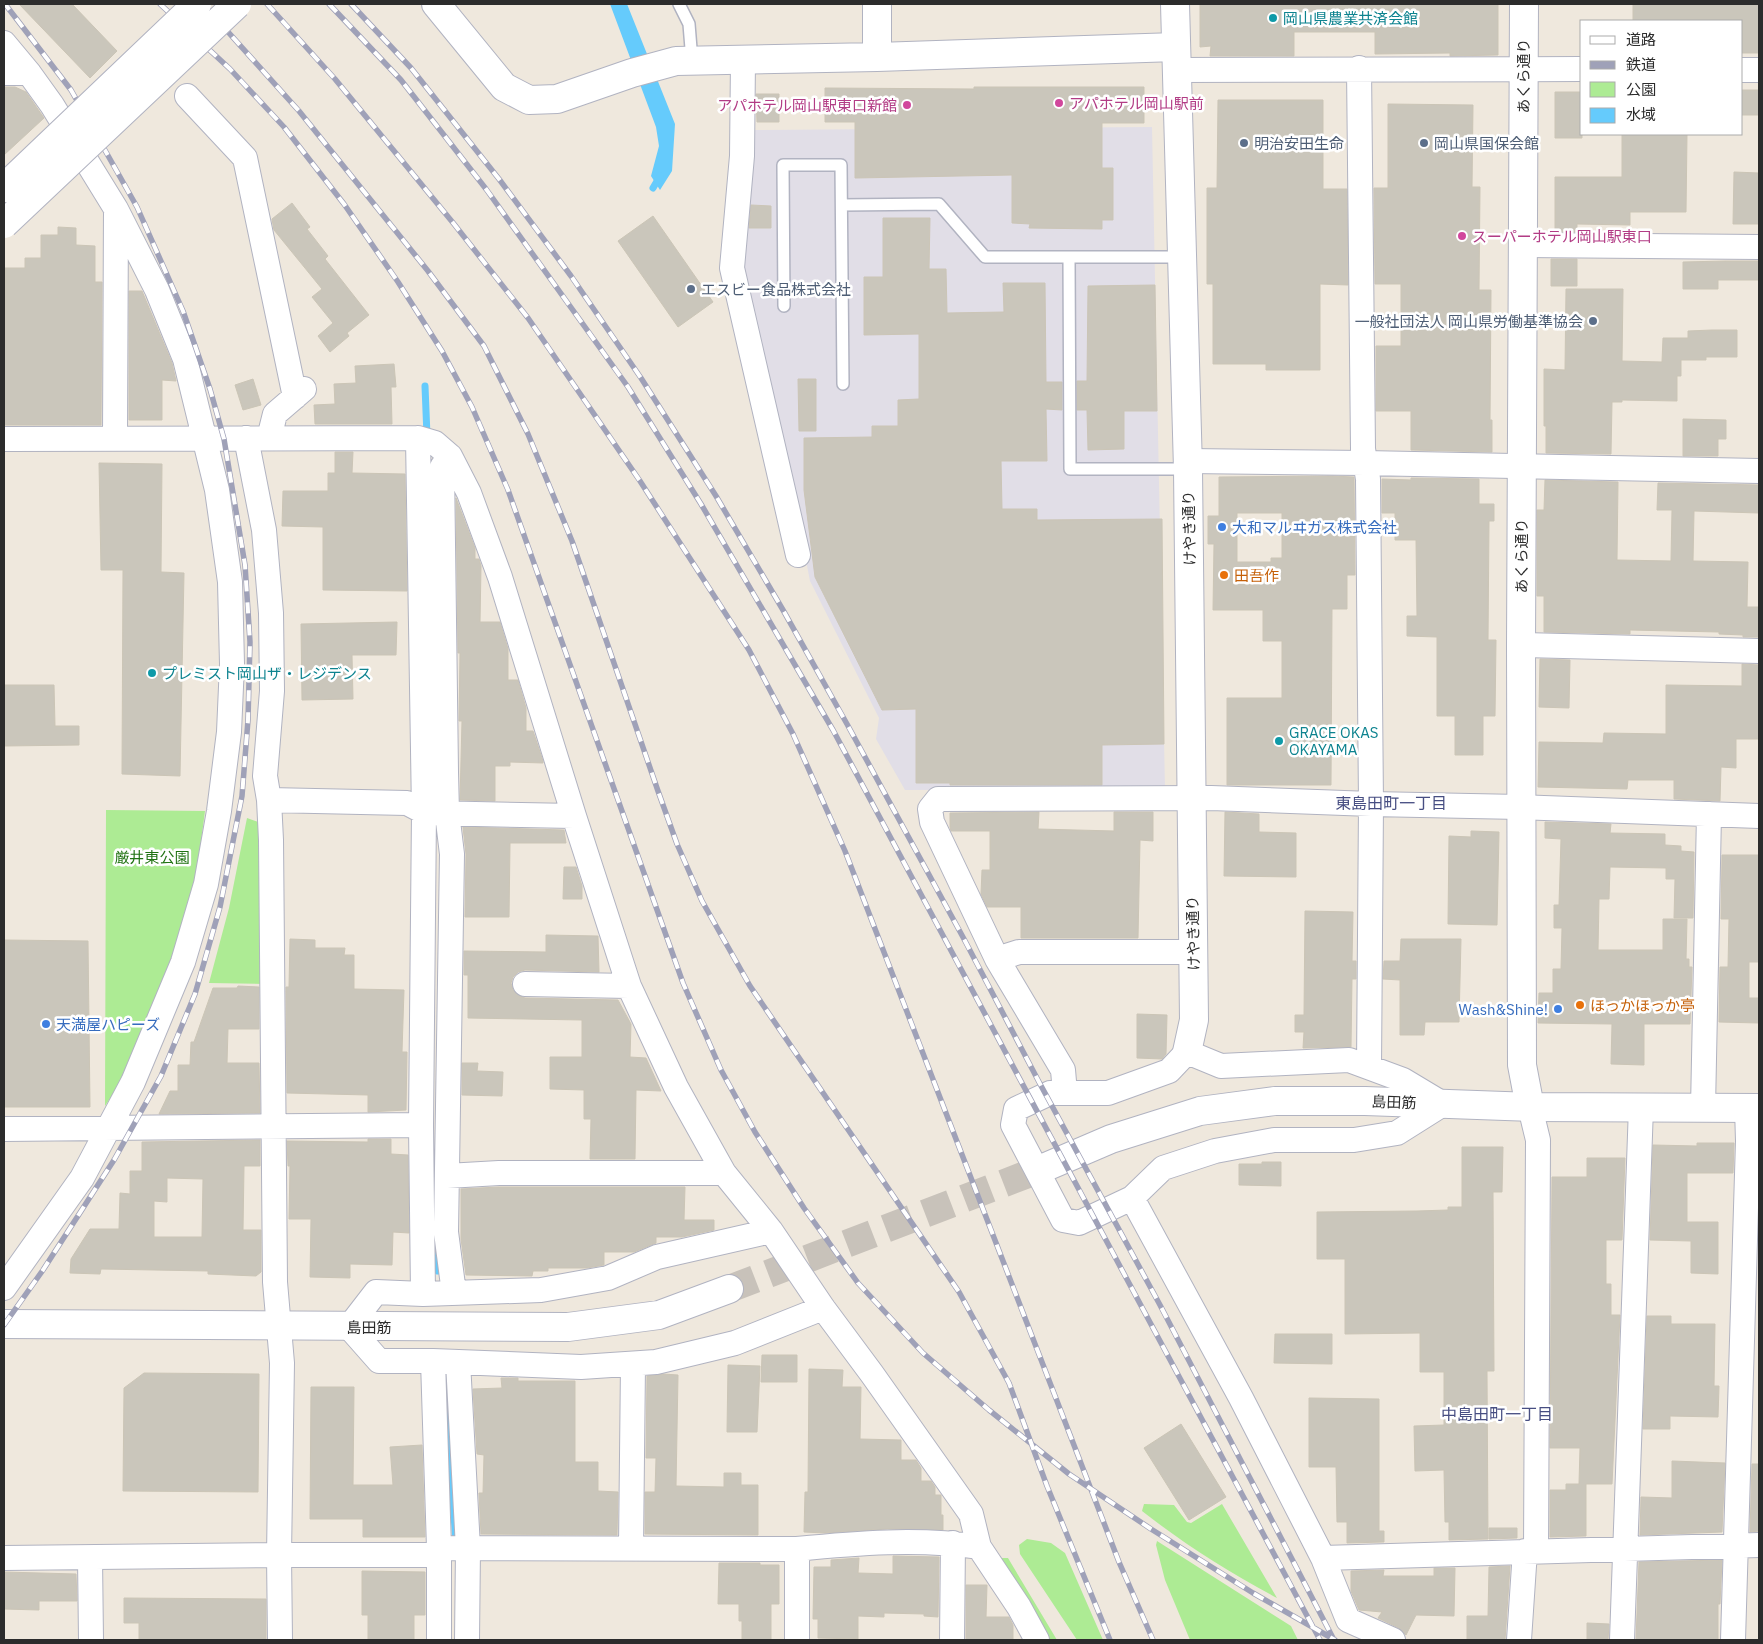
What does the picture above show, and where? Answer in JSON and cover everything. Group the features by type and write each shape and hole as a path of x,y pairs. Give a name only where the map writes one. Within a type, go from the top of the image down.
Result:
{"street":[{"path":"4,188 197,4"},
{"path":"4,224 237,4"},
{"path":"436,4 504,87 529,100 557,99 632,73 676,61 878,57 1176,58 1359,68 1580,68"},
{"path":"877,4 878,57"},
{"name":"けやき通り","path":"1174,4 1188,465 1194,1020 1187,1052"},
{"name":"あくら通り","path":"1524,4 1520,807 1522,1065 1530,1107"},
{"path":"4,43 30,73 52,105 116,209 157,290 185,359 217,490 230,582 232,664 229,732 219,811 206,884 183,962 133,1082 82,1178 4,1288"},
{"path":"743,60 742,156 732,268 798,555"},
{"path":"1359,68 1363,449 1368,480 1371,804 1369,1067"},
{"path":"1743,70 1759,70"},
{"path":"4,73 30,73"},
{"path":"187,96 244,158 299,393 274,414 258,438 271,613 272,691 264,776 269,800 271,840 275,1282 282,1362 279,1555 280,1640"},
{"path":"115,439 116,209"},
{"path":"1522,245 1759,247"},
{"path":"4,440 258,438 432,444"},
{"path":"424,1294 421,1125 436,813 432,444"},
{"path":"432,444 442,467 446,772 436,813 452,854 446,1232 454,1293"},
{"path":"432,444 469,494 500,577 629,986 676,1087 724,1173 770,1231 971,1514 979,1547 1019,1607 1037,1640"},
{"path":"1188,465 1365,462 1759,471"},
{"path":"1521,645 1759,651"},
{"path":"1065,1093 1063,1070 997,959 932,822 930,810 938,800 1192,798 1759,816"},
{"path":"269,800 407,803 436,813 574,816"},
{"path":"1703,1108 1709,814"},
{"path":"997,959 1019,952 1193,952"},
{"path":"525,984 629,986"},
{"path":"1187,1052 1221,1066 1349,1060 1403,1080 1443,1104 1397,1133 1354,1140 1274,1140 1216,1151 1163,1168 1132,1198 1079,1223 1063,1220 1013,1125 1016,1109 1050,1093 1108,1093 1169,1071 1187,1052"},
{"name":"島田筋","path":"1041,1169 1112,1139 1200,1111 1275,1101 1365,1101 1530,1107 1753,1108"},
{"path":"1519,1640 1531,1551 1538,1140 1530,1107"},
{"path":"1622,1640 1641,1107"},
{"path":"1733,1640 1748,1151 1753,1108"},
{"path":"4,1129 421,1125"},
{"path":"447,1176 499,1173 724,1173"},
{"path":"1132,1198 1241,1398 1322,1558 1348,1620 1392,1640"},
{"path":"770,1231 657,1257 608,1278 541,1290 424,1294 376,1292 349,1327 379,1361 580,1366 633,1364 656,1362 735,1344 823,1308"},
{"name":"島田筋","path":"4,1324 568,1327 659,1315 729,1289"},
{"path":"433,1361 452,1549 467,1640"},
{"path":"439,1640 452,1549 458,1362"},
{"path":"631,1548 633,1364"},
{"path":"4,1558 279,1555 452,1549 796,1549 853,1544 953,1543 979,1547"},
{"path":"952,1640 953,1543"},
{"path":"1322,1558 1759,1545"},
{"path":"796,1549 797,1640"},
{"path":"90,1558 91,1640"}],"lane":[{"path":"679,4 689,24 692,61"},
{"path":"784,306 783,165 842,165 843,384"},
{"path":"842,205 939,204 985,257 1182,257"},
{"path":"1069,257 1070,469 1188,465"}],"shaded area":[{"path":"1152,127 1165,789 905,790 876,739 879,718 810,581 791,483 738,265 748,130"}],"green space":[{"name":"厳井東公園","path":"106,810 205,811 196,880 173,955 125,1076 105,1106"},
{"path":"247,818 264,824 266,984 209,983 229,908"},
{"path":"1144,1504 1174,1505 1187,1522 1191,1523 1222,1504 1277,1598 1242,1579 1174,1535 1142,1511"},
{"path":"1027,1539 1051,1543 1065,1553 1103,1640 1077,1640 1020,1554 1019,1545"},
{"path":"1157,1541 1291,1626 1298,1640 1190,1640 1165,1580 1156,1545"},
{"path":"1002,1558 1008,1558 1057,1640 1045,1640 999,1562"}],"water":[{"path":"610,4 627,4 675,124 672,171 660,190 651,176 659,146 656,127"}],"building":[{"path":"19,4 72,4 117,51 90,78"},
{"path":"1200,4 1498,4 1498,55 1450,56 1450,53 1375,54 1375,32 1294,32 1294,56 1210,56 1211,46 1200,47"},
{"path":"1633,4 1759,4 1759,53 1743,53 1743,20 1633,20"},
{"path":"4,87 15,87 26,92 44,118 4,155"},
{"path":"974,87 1144,87 1144,123 1102,123 1102,168 1113,168 1113,220 1102,220 1102,229 1029,228 1030,224 1012,223 1012,175 855,178 855,122 825,122 825,88 974,89"},
{"path":"1743,90 1759,90 1759,115 1743,115"},
{"path":"1555,92 1580,92 1580,135 1582,135 1582,138 1555,138"},
{"path":"756,94 779,94 779,122 757,122"},
{"path":"1218,100 1323,100 1323,189 1347,189 1348,285 1320,284 1320,370 1266,370 1266,364 1213,364 1213,284 1207,284 1207,188 1217,188"},
{"path":"1388,104 1473,105 1472,187 1480,187 1479,290 1491,290 1490,420 1492,420 1492,452 1411,450 1411,411 1376,411 1376,346 1401,346 1401,284 1375,284 1374,188 1388,188"},
{"path":"1622,135 1687,135 1686,212 1630,212 1630,225 1577,224 1577,232 1555,232 1555,177 1622,177"},
{"path":"1734,172 1759,173 1759,224 1733,224"},
{"path":"292,203 310,227 307,229 328,256 325,259 369,315 347,333 349,336 330,352 318,336 333,323 312,297 322,289 274,230 272,219"},
{"path":"751,205 771,206 771,228 749,228"},
{"path":"653,216 713,302 678,327 618,241"},
{"path":"883,218 930,218 929,269 946,269 947,313 1004,312 1003,283 1045,283 1046,382 1062,382 1062,410 1046,409 1047,461 1001,461 1002,509 1037,509 1037,520 1162,519 1164,744 1102,745 1102,785 950,785 950,783 916,783 916,709 882,710 815,577 804,490 804,438 872,437 872,426 898,426 898,400 919,399 919,334 864,335 864,277 883,277"},
{"path":"58,227 76,228 76,245 95,246 95,282 102,282 101,425 4,425 5,268 25,268 25,258 41,258 41,235 58,235"},
{"path":"1551,259 1577,259 1577,286 1551,286"},
{"path":"1759,261 1759,280 1718,280 1718,289 1683,289 1683,262"},
{"path":"1155,285 1157,411 1124,411 1124,449 1088,450 1087,410 1077,410 1077,381 1087,381 1088,286"},
{"path":"1566,289 1623,289 1622,361 1662,362 1663,338 1688,338 1688,331 1712,330 1737,330 1737,357 1706,357 1706,360 1681,360 1681,376 1677,376 1677,401 1622,400 1622,402 1612,402 1611,454 1546,453 1544,369 1565,370"},
{"path":"129,291 142,291 172,363 176,381 162,380 162,420 129,420"},
{"path":"394,364 396,387 391,387 392,424 315,424 314,405 335,404 334,384 356,383 355,366"},
{"path":"253,379 261,405 243,410 235,385"},
{"path":"798,379 816,379 816,431 799,431"},
{"path":"1683,419 1726,420 1726,439 1718,439 1718,456 1683,456"},
{"path":"335,452 353,452 352,473 405,474 407,591 323,590 323,527 282,526 283,491 328,491 328,473 335,473"},
{"name":"プレミスト岡山ザ・レジデンス","path":"99,463 162,464 161,572 184,573 180,776 122,774 123,570 101,570"},
{"path":"1219,477 1354,477 1355,575 1347,575 1347,609 1332,609 1331,785 1227,785 1227,698 1282,698 1282,641 1263,641 1263,610 1213,610 1214,544 1208,544 1208,516 1219,516","holes":["1237,513 1282,513 1282,558 1271,558 1271,562 1237,562"]},
{"path":"1411,478 1479,479 1479,504 1494,504 1494,521 1489,521 1488,640 1496,640 1495,716 1483,716 1483,755 1455,755 1455,716 1437,716 1437,637 1407,636 1407,616 1417,616 1416,540 1395,540 1395,513 1382,513 1382,479 1411,480"},
{"path":"1545,480 1618,482 1617,560 1671,561 1672,510 1657,510 1658,483 1759,485 1759,513 1694,511 1693,561 1748,562 1747,607 1759,607 1759,637 1719,634 1719,632 1630,630 1630,634 1544,632 1544,596 1537,596 1537,510 1544,510"},
{"path":"456,498 475,548 475,559 479,559 481,566 480,622 500,622 508,649 508,680 518,680 526,708 526,731 533,731 543,761 543,763 510,762 510,766 495,766 495,801 460,800 462,721 459,721 460,653 458,653"},
{"path":"397,622 396,655 352,655 353,699 302,700 301,624"},
{"path":"1540,659 1570,660 1569,708 1539,707"},
{"path":"1742,664 1759,665 1759,739 1736,739 1736,768 1721,767 1720,801 1674,799 1674,780 1628,780 1627,789 1538,787 1539,742 1603,743 1604,733 1666,734 1666,685 1742,686"},
{"path":"4,685 54,685 55,726 79,726 79,745 4,746"},
{"path":"1039,812 1038,829 1114,831 1114,812 1153,812 1153,841 1140,840 1138,938 1021,938 1021,907 987,907 981,894 982,870 990,870 990,831 951,831 950,813"},
{"path":"1225,812 1259,814 1259,832 1296,833 1296,877 1224,876"},
{"path":"1545,822 1611,824 1610,833 1665,834 1665,845 1681,846 1681,851 1694,852 1693,918 1674,918 1675,879 1666,879 1666,868 1610,867 1609,899 1599,899 1598,950 1663,950 1663,919 1687,919 1686,959 1689,959 1689,967 1692,967 1690,1024 1644,1024 1644,1065 1611,1064 1612,1024 1538,1023 1539,993 1553,993 1553,969 1561,969 1562,928 1554,928 1554,905 1559,905 1561,839 1545,838"},
{"path":"463,827 564,830 566,843 510,843 509,917 465,917 466,854"},
{"path":"1471,831 1499,832 1497,925 1448,924 1449,836 1471,837"},
{"path":"1722,855 1759,855 1759,962 1749,962 1749,998 1759,998 1759,1023 1719,1022 1720,967 1728,967 1729,919 1721,919"},
{"path":"564,867 576,867 582,886 582,899 563,899"},
{"path":"1305,911 1353,912 1352,961 1356,961 1356,979 1352,979 1351,1047 1303,1048 1304,1032 1295,1032 1295,1015 1304,1015"},
{"path":"546,935 598,936 599,972 525,970 518,972 513,977 511,983 513,990 525,998 618,1000 631,1024 630,1057 646,1058 661,1091 636,1090 635,1159 590,1159 591,1119 584,1119 584,1090 550,1089 550,1057 582,1057 582,1020 468,1018 468,975 464,975 464,951 546,952"},
{"path":"290,939 315,940 315,948 345,948 344,955 354,955 354,989 404,990 402,1052 407,1052 406,1110 368,1112 368,1095 287,1093 286,987 289,987"},
{"path":"1401,939 1461,939 1459,1022 1425,1022 1424,1035 1400,1035 1400,980 1383,979 1384,961 1400,961"},
{"name":"天満屋ハピーズ","path":"4,940 88,941 90,1107 4,1107"},
{"path":"238,986 259,987 259,1029 228,1029 227,1063 259,1063 260,1113 159,1114 170,1091 178,1091 178,1065 190,1065 191,1042 194,1042 213,988 237,988"},
{"path":"1137,1014 1167,1015 1166,1054 1162,1059 1137,1058"},
{"path":"462,1063 478,1063 477,1071 503,1072 502,1096 462,1095"},
{"path":"368,1139 391,1139 391,1154 408,1155 409,1233 393,1232 392,1265 350,1264 350,1278 310,1277 311,1219 289,1219 290,1166 288,1166 287,1141 368,1142"},
{"path":"260,1140 260,1166 244,1166 243,1230 261,1230 261,1272 256,1276 208,1274 208,1271 101,1269 100,1274 70,1273 71,1259 90,1229 119,1229 120,1193 130,1194 130,1171 142,1171 142,1142","holes":["167,1178 203,1179 202,1237 154,1237 154,1201 167,1202"]},
{"path":"1697,1143 1734,1143 1733,1173 1687,1173 1687,1222 1718,1222 1718,1274 1691,1273 1691,1241 1650,1240 1653,1145 1697,1146"},
{"path":"1462,1147 1503,1147 1502,1192 1493,1192 1494,1371 1487,1371 1488,1539 1449,1540 1449,1522 1445,1522 1444,1470 1415,1471 1414,1426 1444,1425 1444,1372 1420,1372 1420,1333 1345,1334 1345,1259 1317,1259 1317,1212 1448,1210 1448,1207 1462,1207"},
{"path":"1587,1158 1625,1158 1622,1240 1606,1240 1606,1284 1611,1284 1611,1315 1620,1315 1612,1484 1586,1484 1586,1536 1550,1537 1550,1490 1566,1490 1566,1484 1579,1484 1580,1448 1550,1448 1552,1177 1587,1177"},
{"path":"1262,1162 1281,1162 1281,1186 1239,1185 1239,1164 1262,1164"},
{"path":"499,1187 685,1187 684,1220 714,1220 714,1230 682,1237 656,1237 656,1243 634,1252 604,1252 604,1265 587,1268 548,1268 548,1271 533,1271 532,1276 466,1275 461,1239 461,1189"},
{"path":"1647,1316 1671,1316 1671,1324 1715,1324 1714,1386 1719,1386 1718,1417 1670,1416 1670,1429 1643,1429"},
{"path":"1275,1334 1332,1334 1332,1364 1274,1363"},
{"path":"762,1355 797,1355 797,1382 761,1382"},
{"path":"728,1365 760,1366 757,1432 727,1432"},
{"path":"809,1369 843,1370 842,1387 861,1387 860,1439 901,1440 901,1460 916,1460 921,1468 921,1481 931,1481 935,1487 935,1495 941,1495 943,1530 887,1529 825,1533 804,1532 805,1492 808,1492"},
{"path":"144,1373 259,1374 258,1492 123,1491 124,1388"},
{"path":"678,1375 676,1486 724,1487 724,1473 741,1473 741,1485 758,1485 758,1535 645,1534 645,1492 655,1492 656,1458 646,1458 647,1376"},
{"path":"501,1378 518,1378 518,1381 575,1381 575,1462 598,1462 598,1491 618,1492 617,1535 481,1534 479,1493 483,1493 484,1455 477,1454 473,1389 502,1388"},
{"path":"311,1387 354,1387 353,1485 393,1485 390,1447 422,1445 425,1537 363,1537 363,1519 310,1519"},
{"path":"1309,1398 1379,1399 1379,1531 1384,1531 1384,1542 1347,1543 1347,1522 1337,1522 1336,1467 1309,1467"},
{"path":"1181,1424 1226,1497 1189,1520 1144,1448"},
{"path":"1672,1461 1725,1463 1722,1532 1640,1535 1641,1497 1672,1498"},
{"path":"1752,1464 1759,1464 1759,1531 1750,1532"},
{"path":"1489,1528 1517,1528 1517,1538 1489,1539"},
{"path":"893,1556 939,1557 938,1617 924,1616 924,1614 884,1613 884,1617 858,1616 858,1639 818,1638 818,1619 813,1619 814,1567 831,1567 831,1560 859,1558 858,1573 893,1574"},
{"path":"1722,1560 1720,1604 1718,1604 1718,1640 1636,1640 1639,1562"},
{"path":"719,1563 779,1565 779,1604 771,1604 771,1640 742,1640 742,1621 739,1621 739,1604 718,1604"},
{"path":"1510,1566 1505,1640 1467,1640 1467,1616 1488,1616 1489,1567"},
{"path":"1434,1568 1455,1568 1454,1616 1416,1615 1406,1635 1399,1628 1378,1618 1382,1612 1359,1610 1351,1591 1351,1571 1384,1570 1383,1576 1434,1576"},
{"path":"362,1571 425,1572 425,1615 414,1615 414,1640 368,1640 368,1615 362,1615"},
{"path":"4,1572 76,1574 77,1601 39,1601 39,1610 4,1609"},
{"path":"966,1585 987,1585 986,1617 1009,1617 1013,1625 1013,1640 966,1640"},
{"path":"124,1598 266,1599 266,1640 139,1640 139,1623 124,1623"},
{"path":"1587,1623 1609,1624 1608,1640 1587,1640"}],"waterway":[{"path":"653,188 660,176"},
{"path":"425,386 427,436"},
{"path":"437,1248 438,1271"},
{"path":"446,1402 456,1543"}],"tunnel":[{"path":"729,1289 1041,1169"}],"railway":[{"path":"4,1325 43,1270 114,1160 161,1076 195,994 220,907 242,796 248,720 250,642 245,565 224,439 210,389 183,311 137,207 71,90 5,4"},
{"path":"160,4 230,69 284,127 344,204 398,282 442,351 472,407 508,490 683,983 721,1070 755,1132 804,1208 858,1283 923,1353 989,1410 1069,1474 1151,1529 1253,1593 1335,1640"},
{"path":"203,4 299,111 428,271 484,346 528,434 572,541 677,844 702,901 750,986 959,1292 1009,1383 1047,1486 1110,1640"},
{"path":"267,4 335,79 528,318 640,481 749,650 793,734 845,851 1119,1562 1153,1640"},
{"path":"329,4 401,80 486,189 628,387 701,504 833,730 1320,1640"},
{"path":"351,4 411,68 499,179 571,276 641,378 716,496 847,724 964,939 1160,1305 1333,1638"}],"place":[{"name":"岡山県農業共済会館","path":"1273,18"},
{"name":"アパホテル岡山駅前","path":"1059,103"},
{"name":"アパホテル岡山駅東口新館","path":"907,105"},
{"name":"明治安田生命","path":"1244,143"},
{"name":"岡山県国保会館","path":"1424,143"},
{"name":"スーパーホテル岡山駅東口","path":"1462,236"},
{"name":"エスビー食品株式会社","path":"691,289"},
{"name":"一般社団法人 岡山県労働基準協会","path":"1593,321"},
{"name":"大和マルヰガス株式会社","path":"1222,527"},
{"name":"田吾作","path":"1224,575"},
{"name":"プレミスト岡山ザ・レジデンス","path":"152,673"},
{"name":"GRACE OKAS OKAYAMA","path":"1279,741"},
{"name":"ほっかほっか亭","path":"1580,1005"},
{"name":"Wash&Shine!","path":"1558,1009"},
{"name":"天満屋ハピーズ","path":"46,1024"}],"district":[{"name":"東島田町一丁目","path":"1391,803"},
{"name":"中島田町一丁目","path":"1497,1414"}]}
